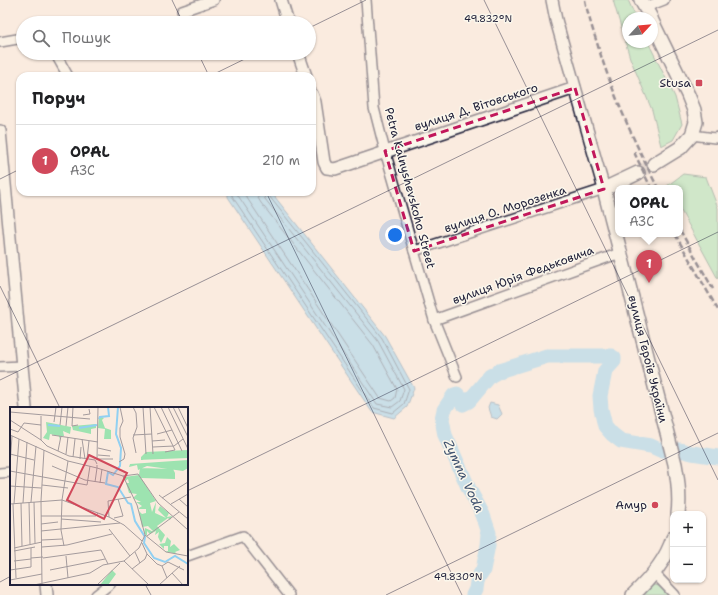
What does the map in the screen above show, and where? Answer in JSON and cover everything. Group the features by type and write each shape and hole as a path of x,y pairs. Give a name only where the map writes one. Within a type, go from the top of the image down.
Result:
{"main road":[{"path":"647,11 688,95 694,110 696,122 692,135 680,148 654,164"},
{"path":"604,189 638,173"},
{"name":"вулиця Героїв України","path":"604,189 615,233"},
{"name":"вулиця Героїв України","path":"616,237 675,464 677,474 678,511"},
{"path":"633,595 654,573 662,562 670,545"}],"street":[{"path":"182,11 214,0"},
{"path":"281,0 286,16"},
{"name":"Petra Kalnyshevskoho Street","path":"366,0 374,108 434,320 457,377"},
{"name":"вулиця Героїв України","path":"552,0 604,189"},
{"path":"647,11 664,0"},
{"path":"0,42 16,39"},
{"path":"59,60 66,72"},
{"path":"300,60 305,72"},
{"name":"вулиця Д. Вітовського","path":"316,109 324,162 327,168 335,168 575,88"},
{"path":"0,131 26,407"},
{"path":"692,135 717,140"},
{"name":"вулиця О. Морозенка","path":"414,251 604,189"},
{"name":"вулиця Юрія Федьковича","path":"434,320 620,253"},
{"path":"0,367 22,366"},
{"path":"0,473 10,472"},
{"path":"188,556 243,536 289,595"},
{"path":"654,573 676,595"},
{"path":"46,585 47,595"},
{"path":"96,595 109,585"}],"highlighted area":[{"path":"575,88 604,189 414,251 385,151"}],"green space":[{"path":"613,0 628,0 633,12 622,12 622,31"},
{"path":"627,48 651,48 675,97 682,124 673,140 661,146 652,110"},
{"path":"683,174 706,177 718,208 718,279 683,215 683,185 668,185"},
{"path":"655,585 663,587 672,595 642,595 650,586"}],"water":[{"path":"274,196 385,336 414,388 407,407 394,418 372,412 228,197"},
{"path":"490,403 498,405 502,414 497,419 491,417 488,408"}],"waterway":[{"name":"Zymna Voda","path":"473,595 479,576 483,570 489,533 483,515 469,489 445,435 442,419 444,410 454,395 457,394 463,404 469,401 490,376 499,371 547,356 611,356 614,358 614,361 605,371 600,396 605,426 612,434 621,441 651,446 660,450 680,450 718,457"}],"tunnel":[{"path":"638,173 654,164"}],"railway":[{"path":"585,0 602,59 614,92 656,185"},
{"path":"634,152 650,185"},
{"path":"683,235 713,289"},
{"path":"677,237 718,310"}],"place":[{"name":"Stusa","path":"699,83"},
{"name":"OPAL","path":"649,283"},
{"name":"Амур","path":"655,505"}]}
